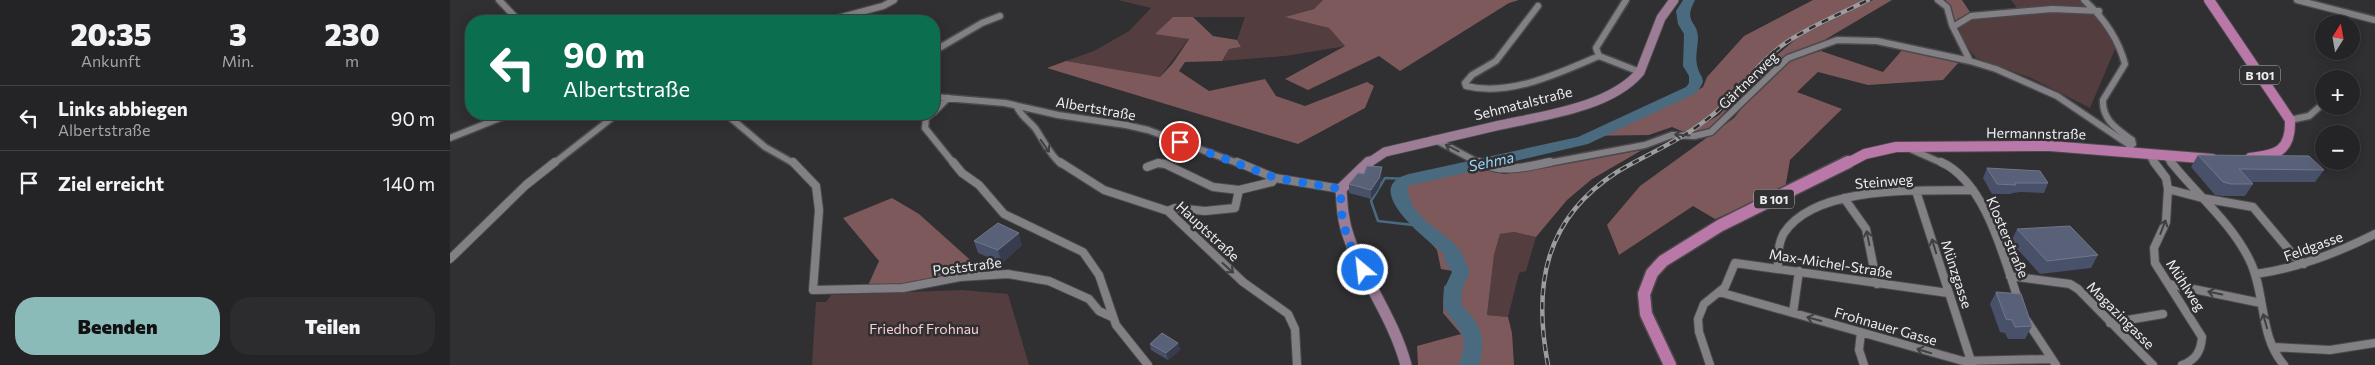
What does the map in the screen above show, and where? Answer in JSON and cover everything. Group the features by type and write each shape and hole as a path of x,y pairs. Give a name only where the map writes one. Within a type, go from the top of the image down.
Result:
{"main road":[{"path":"1640,72 1656,24 1666,8 1674,0"},
{"name":"B 101","path":"2209,0 2290,120"},
{"name":"Sehmatalstraße","path":"1341,189 1371,160 1385,152 1569,108 1597,99 1622,87 1640,72"},
{"path":"2238,159 2272,154 2286,147 2289,141 2290,120"},
{"name":"Hermannstraße","path":"1906,147 2050,146 2131,149 2149,155 2166,156"},
{"name":"B 101","path":"1670,365 1646,314 1644,302 1647,281 1663,261 1720,224 1852,160 1876,150 1906,147"},
{"name":"B 101","path":"2166,156 2222,159"},
{"path":"1341,189 1340,205 1343,227 1356,257 1402,346 1406,365"}],"street":[{"path":"499,0 513,15"},
{"path":"849,15 883,6 894,0"},
{"path":"1599,56 1596,48 1626,0"},
{"path":"1938,0 1947,7 1953,27 1970,61"},
{"path":"2084,0 2098,11 2114,34 2122,51 2124,64 2103,100 2102,112 2114,126 2132,140 2131,149"},
{"path":"2296,0 2375,20"},
{"path":"1538,6 1496,61 1472,75 1465,82 1466,86 1480,90 1492,90 1540,79 1599,56 1640,72"},
{"path":"1953,27 1971,16 1980,15 2052,9 2098,11"},
{"path":"940,48 984,20 1000,16"},
{"name":"Gärtnerweg","path":"1434,139 1486,166 1500,169 1522,168 1645,145 1667,136 1694,136 1711,132 1768,74 1788,58 1837,40 1877,41 1970,61 2017,78 2057,96 2131,149"},
{"path":"940,97 988,101 1017,107"},
{"path":"940,106 948,98"},
{"name":"Albertstraße","path":"1017,107 1148,130 1276,178 1341,189"},
{"name":"Hauptstraße","path":"1017,107 1019,112 1034,127 1053,157 1067,168 1104,190 1168,211 1243,282 1288,314 1295,329 1297,365"},
{"path":"2290,120 2301,120 2315,111"},
{"path":"450,138 495,120"},
{"path":"450,260 526,185 609,120"},
{"name":"Poststraße","path":"733,120 765,146 796,164 816,186 819,210 813,290 903,288 960,277 1008,274 1049,281 1089,299 1100,311 1112,317"},
{"path":"926,120 925,128 962,174 979,185 1004,214 1083,252 1091,259 1100,272 1112,317 1128,343 1148,365"},
{"name":"Klosterstraße","path":"1906,147 1947,166 1962,176 1973,190 2010,276 2026,319 2053,362"},
{"path":"2149,155 2166,178 2168,190 2253,207 2295,257 2304,264"},
{"path":"2166,156 2231,231 2245,252 2256,274 2273,348 2280,362 2284,365"},
{"path":"1146,167 1158,163 1165,164 1213,187 1239,190 1272,182 1276,178"},
{"path":"1168,211 1175,208 1205,211 1235,208 1239,190"},
{"name":"Steinweg","path":"1778,267 1778,247 1784,233 1792,224 1826,205 1844,198 1871,192 1973,190"},
{"name":"Mühlweg","path":"2168,190 2166,222 2154,248 2155,263 2202,337 2202,351 2194,364 2182,365"},
{"name":"Münzgasse","path":"1916,191 1972,363"},
{"path":"1844,198 1866,229 1877,284"},
{"name":"Feldgasse","path":"2256,274 2304,264 2375,234"},
{"name":"Max-Michel-Straße","path":"1722,289 1735,263 1778,267 1877,284 1948,293"},
{"path":"1793,314 1799,271"},
{"name":"Magazingasse","path":"2010,276 2070,284 2078,289 2153,365"},
{"path":"2169,284 2262,303"},
{"path":"1710,365 1699,332 1698,319 1704,304 1722,289"},
{"name":"Frohnauer Gasse","path":"1722,289 1793,314 1944,357 1972,363 2053,362"},
{"path":"2110,322 2163,314"},
{"path":"1861,332 1859,350 1864,365"},
{"path":"2273,348 2330,350 2375,343"}],"green space":[{"path":"1118,0 1323,0 1314,9 1286,17 1329,28 1346,46 1285,56 1222,61 1229,49 1241,47 1237,40 1245,17 1173,17 1189,38 1160,77 1066,61 1094,51 1129,31 1151,8"},
{"path":"2011,0 2081,0 2101,20 2116,47 2090,108 2031,78 1976,58 1964,42 1959,28 1975,17 2020,12"},
{"path":"1514,232 1536,237 1526,271 1519,273 1508,317 1487,315 1494,255 1500,234"},
{"name":"Friedhof Frohnau","path":"962,290 1008,294 1029,365 812,365 816,302 826,302 831,295"}],"shaded area":[{"path":"1323,0 1519,0 1509,3 1400,71 1379,56 1308,90 1285,79 1345,46 1329,28 1285,17 1314,9"},
{"path":"1813,0 1864,0 1795,35 1764,62 1716,114 1686,133 1672,127 1649,135 1583,136 1636,120 1667,103 1691,94 1703,87 1707,77 1744,36"},
{"path":"1873,0 1892,0 1816,45 1784,57 1746,90 1705,133 1690,133 1719,115 1768,63 1798,37"},
{"path":"1941,0 1962,0 1972,15 1959,18 1956,22 1952,21"},
{"path":"1173,17 1193,17 1213,36 1237,40 1241,47 1229,49 1222,61 1185,62 1179,71 1209,91 1265,79 1276,96 1305,106 1367,82 1374,86 1365,108 1298,144 1047,68 1066,61 1160,77 1173,63 1189,39 1155,34"},
{"path":"1903,49 1960,61 1943,80 1868,85 1818,72 1797,92 1842,109 1790,160 1785,189 1715,219 1693,206 1619,255 1607,225 1640,186 1734,118 1751,96 1791,59 1821,51 1883,72"},
{"path":"1642,150 1592,179 1567,200 1536,237 1514,232 1500,234 1494,255 1487,315 1508,317 1512,333 1514,365 1418,365 1417,346 1461,334 1443,313 1444,286 1462,283 1465,273 1441,269 1437,250 1399,207 1394,193 1403,192 1411,181 1483,165 1493,172 1505,174"},
{"path":"892,198 919,214 987,275 866,290 879,261 843,218"}],"building":[{"path":"2198,155 2309,156 2315,162 2315,170 2239,169 2253,184 2223,182"},
{"path":"1367,166 1382,167 1379,178 1371,190 1349,184 1358,173 1364,174"},
{"path":"1987,168 2040,171 2048,183 1997,184"},
{"path":"998,223 1019,233 998,250 974,241"},
{"path":"2070,226 2098,255 2047,261 2017,229"},
{"path":"1996,292 2021,294 2032,326 2015,327 2012,320 2006,319"},
{"path":"1162,333 1178,343 1166,353 1150,344"}],"waterway":[{"name":"Sehma","path":"1469,365 1474,346 1472,332 1452,306 1453,289 1461,272 1454,262 1452,252 1425,230 1409,213 1403,204 1400,194 1400,183 1409,179 1583,141 1691,90 1696,84 1696,76 1690,66 1691,34 1685,24 1683,11 1689,0"},
{"path":"1409,179 1385,178 1371,201 1378,221 1422,226"}],"railway":[{"path":"1548,365 1542,308 1544,282 1550,256 1559,233 1573,211 1592,191 1617,172 1682,137 1713,114 1784,44 1814,26 1868,0"}],"route":[{"path":"1180,142 1276,178 1341,189 1340,205 1343,227 1363,270"}]}
